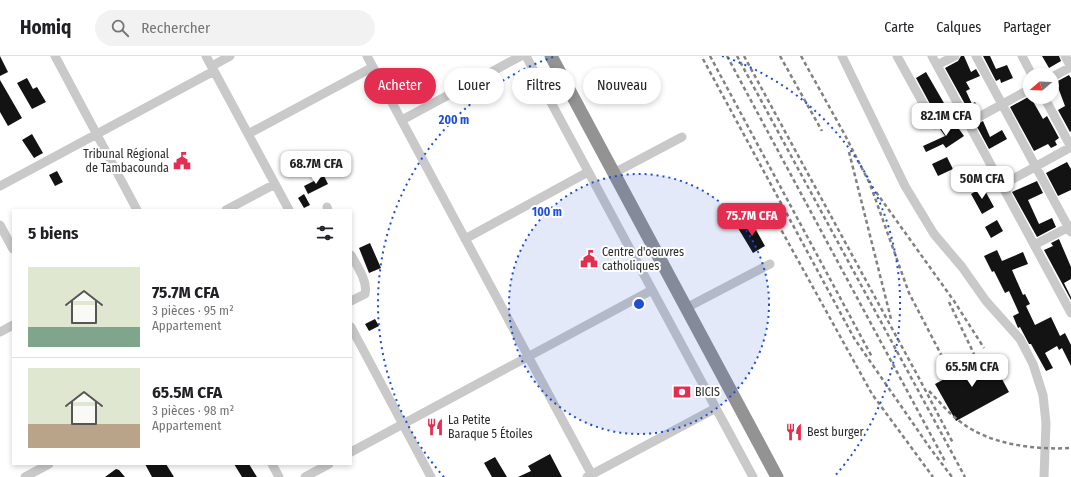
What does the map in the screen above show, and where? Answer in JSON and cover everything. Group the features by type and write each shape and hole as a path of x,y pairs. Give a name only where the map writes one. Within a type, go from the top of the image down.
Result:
{"highway":[{"path":"551,56 777,477"}],"street":[{"path":"55,56 136,209"},
{"path":"206,56 288,209"},
{"path":"0,186 213,68 230,56"},
{"path":"367,56 590,476 716,408"},
{"path":"402,120 521,56"},
{"path":"526,56 753,477"},
{"path":"842,56 905,186 934,234 962,267 986,301 1020,339 1033,364 1043,395 1046,423 1044,477"},
{"path":"897,56 935,125 962,111"},
{"path":"932,56 1034,245 1068,301 1071,313"},
{"path":"937,65 955,56"},
{"path":"976,56 1070,228 1034,245"},
{"path":"1022,56 1028,68"},
{"path":"1059,73 1071,67 1065,56"},
{"path":"248,134 373,67"},
{"path":"968,123 1023,93"},
{"path":"1002,185 1071,147 1048,104"},
{"path":"614,173 682,137"},
{"path":"465,239 588,172"},
{"path":"228,209 275,184"},
{"path":"0,225 12,247"},
{"path":"352,257 366,288 365,294 352,300"},
{"path":"686,308 770,264"},
{"path":"352,451 652,290"},
{"path":"0,332 12,325"},
{"path":"352,329 431,477"},
{"path":"25,477 47,465"},
{"path":"273,465 279,477"},
{"path":"305,477 327,465"}],"building":[{"path":"0,56 8,72 0,76"},
{"path":"961,56 964,56 971,72 976,69 980,76 966,82 970,89 966,91 972,104 975,102 979,110 971,115 945,68 958,61"},
{"path":"983,56 990,56 996,69 1007,65 1013,78 1001,83 1000,79 996,81"},
{"path":"1042,56 1059,56 1061,61 1049,68"},
{"path":"926,72 948,110 937,117 916,78"},
{"path":"1069,75 1071,78 1070,132 1058,110 1065,106 1059,90 1059,80"},
{"path":"27,78 33,89 37,87 46,102 32,109 17,83"},
{"path":"0,80 22,118 8,126 0,112"},
{"path":"1023,100 1023,104 1035,104 1043,119 1047,116 1059,138 1055,141 1057,145 1051,148 1048,144 1034,151 1010,107"},
{"path":"983,121 990,137 1002,130 1007,139 989,149 976,125"},
{"path":"954,122 964,136 946,148 943,144 926,152 923,146 945,136 940,129"},
{"path":"32,134 43,153 34,158 22,140"},
{"path":"947,157 953,169 938,176 932,164"},
{"path":"1067,162 1071,169 1071,190 1058,196 1046,173"},
{"path":"57,171 63,182 55,186 49,175"},
{"path":"324,176 328,184 308,194 304,186"},
{"path":"1037,181 1043,193 1028,200 1039,224 1052,218 1056,227 1037,237 1012,192"},
{"path":"983,187 994,207 982,214 971,194"},
{"path":"304,194 310,205 304,208 298,198"},
{"path":"997,220 1003,231 991,238 985,227"},
{"path":"751,221 765,246 753,253 738,228"},
{"path":"1059,239 1071,267 1071,279 1064,283 1071,300 1044,250 1053,246 1051,243"},
{"path":"370,243 381,268 369,273 359,248"},
{"path":"997,250 1002,261 1023,252 1028,264 1012,270 1023,295 1025,294 1030,304 1026,306 1035,325 1051,317 1060,336 1065,333 1071,345 1071,366 1062,348 1059,350 1057,346 1045,353 1053,368 1046,371 1020,327 1018,328 1013,316 1019,313 1009,291 1005,293 994,271 992,272 984,256"},
{"path":"375,319 379,326 369,331 365,324"},
{"path":"989,355 1009,392 956,421 935,384"},
{"path":"550,454 562,477 518,477 531,471 528,466"},
{"path":"495,457 507,477 492,477 484,463"},
{"path":"146,465 167,465 174,477 152,477"},
{"path":"235,465 250,465 257,477 242,477"},
{"path":"116,469 119,470 125,477 105,477"}],"railway":[{"path":"710,56 872,357"},
{"path":"727,56 946,463"},
{"path":"737,56 965,477"},
{"path":"744,56 953,443"},
{"path":"780,56 822,131"},
{"path":"801,56 870,184 909,293 946,364"},
{"path":"703,59 854,338 930,448 952,477"},
{"path":"849,152 891,319"},
{"path":"876,192 954,301 984,348"},
{"path":"768,206 872,394 933,477"},
{"path":"949,302 974,354"},
{"path":"929,391 957,419 986,436 1000,441 1029,447 1071,448"}],"place":[{"name":"Tribunal Régional de Tambacounda","path":"182,161"},
{"name":"Centre d'oeuvres catholiques","path":"589,259"},
{"name":"BICIS","path":"682,392"},
{"name":"La Petite Baraque 5 Étoiles","path":"435,427"},
{"name":"Best burger","path":"794,432"}]}
